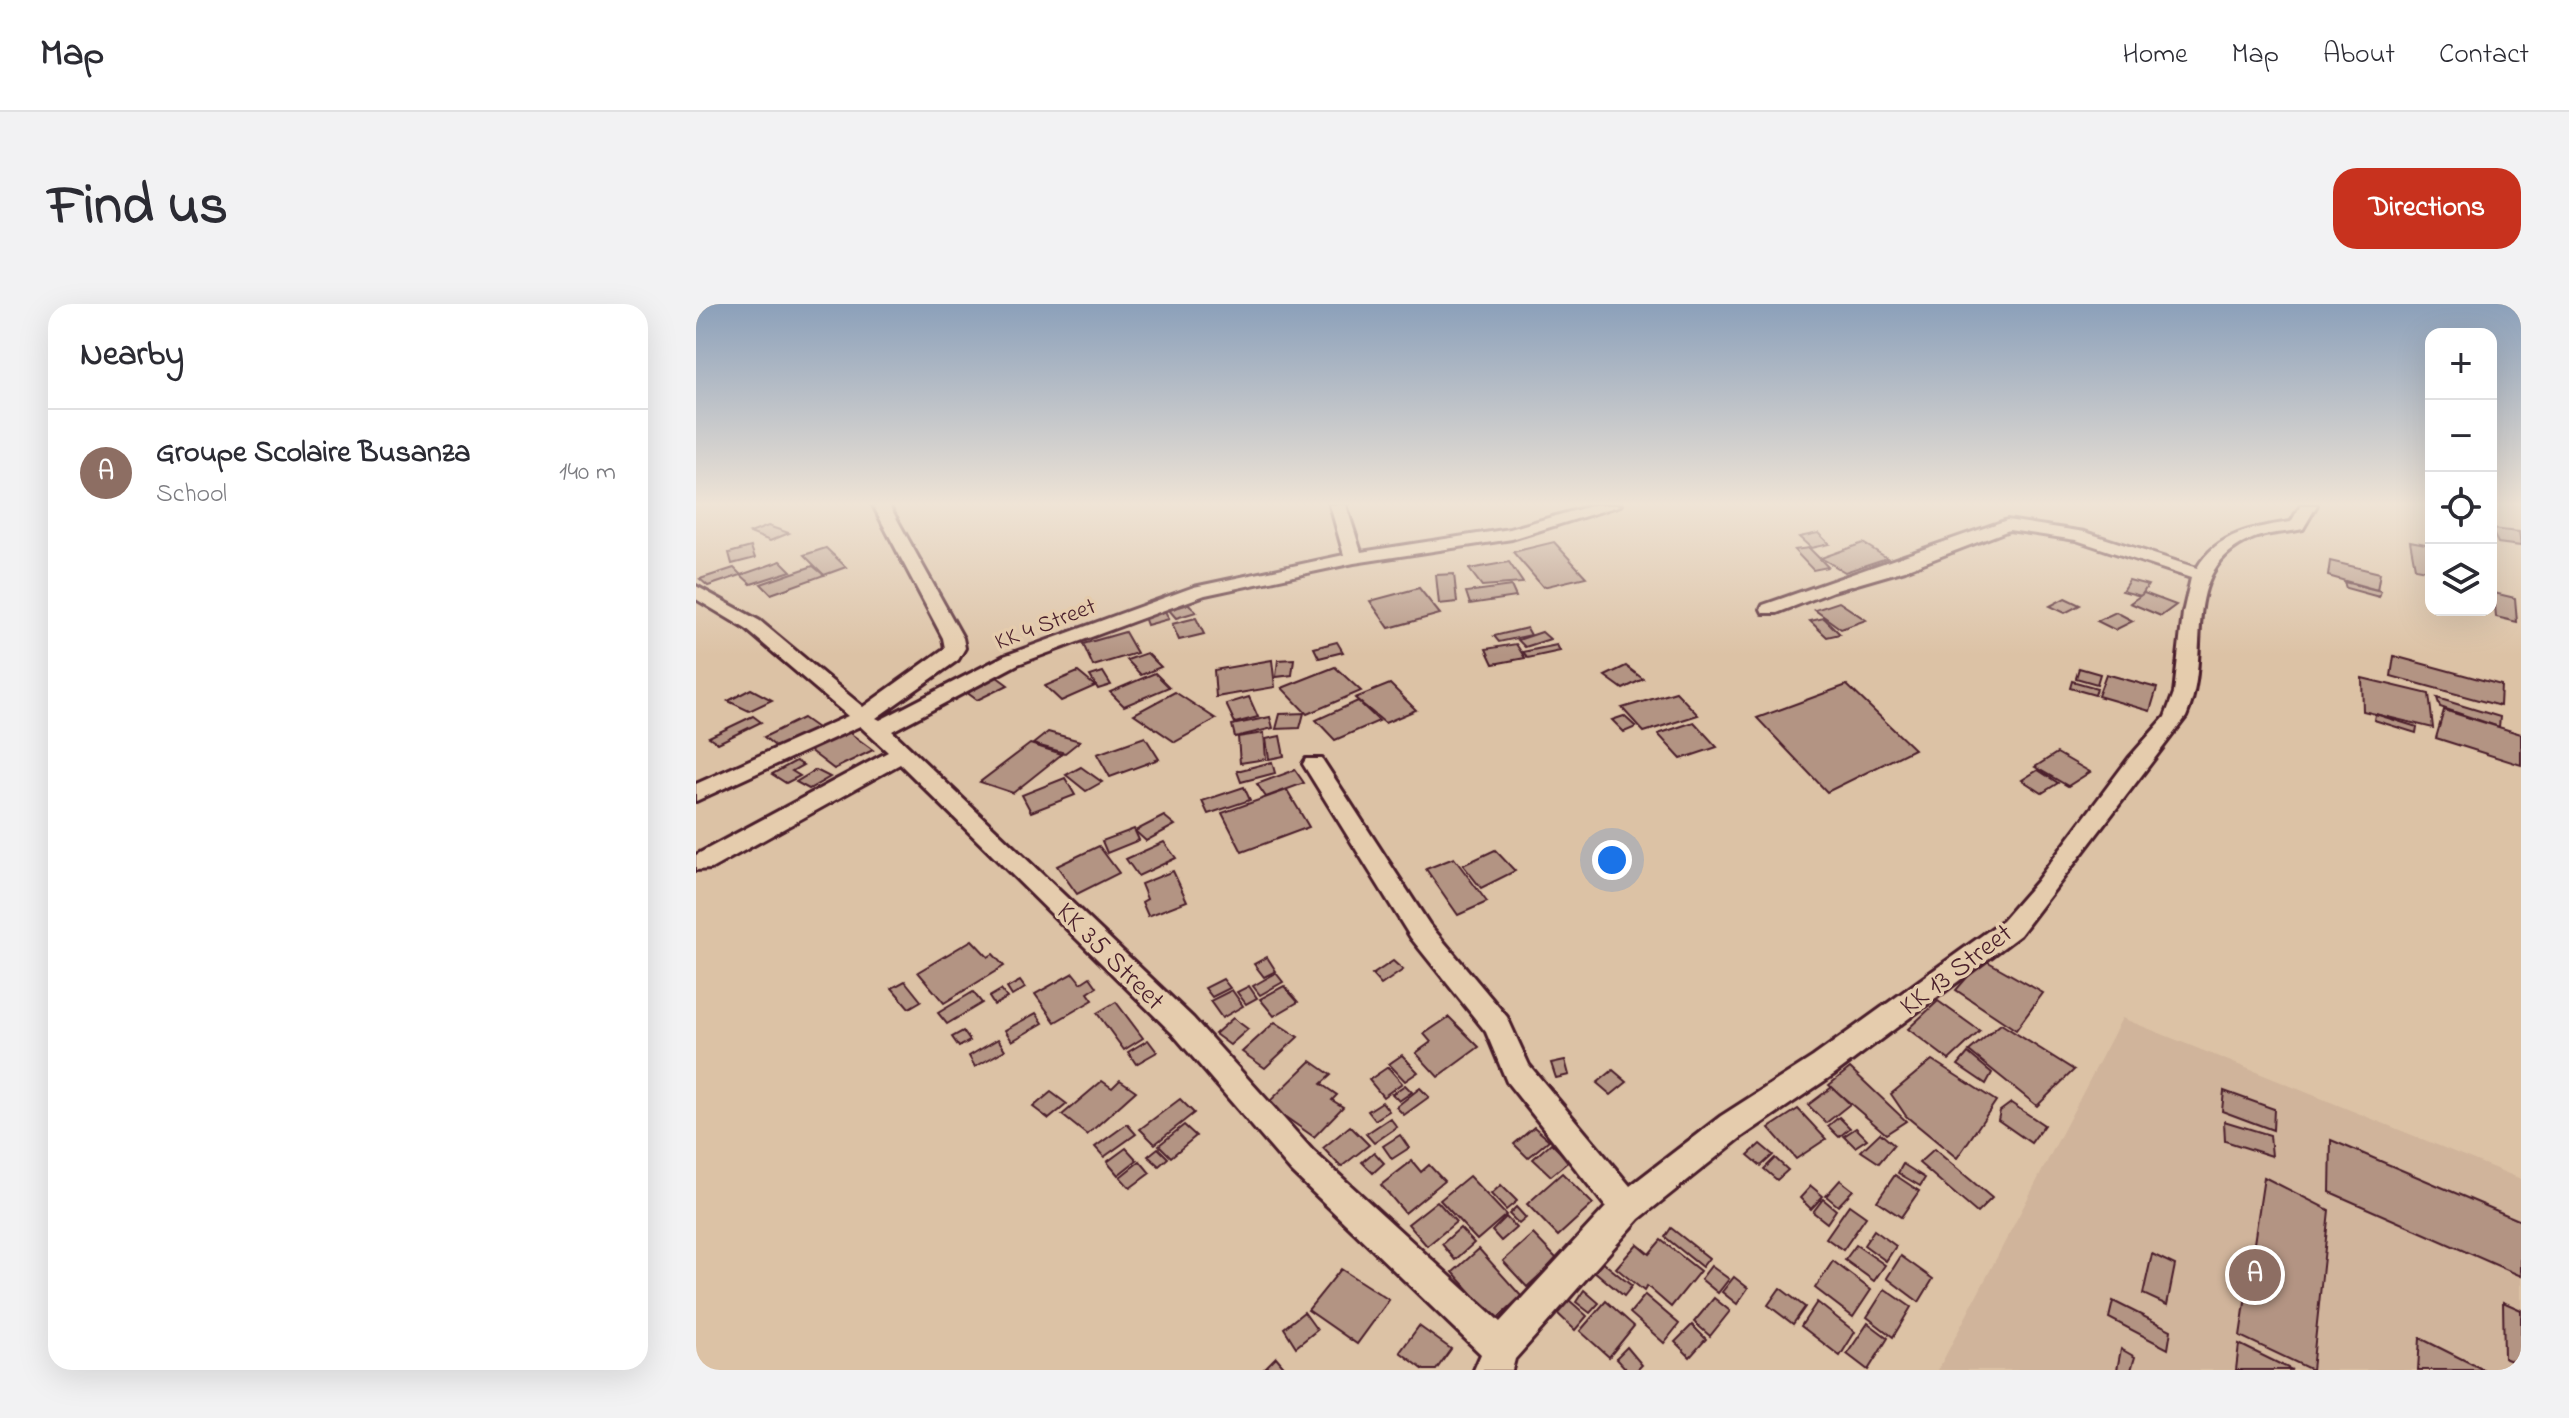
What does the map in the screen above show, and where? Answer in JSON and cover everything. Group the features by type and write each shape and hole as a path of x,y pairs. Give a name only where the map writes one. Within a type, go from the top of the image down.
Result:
{"street":[{"name":"KK 4 Street","path":"871,723 944,664 955,648 953,638 906,555"},
{"name":"KK 4 Street","path":"871,723 1011,660 1200,591 1375,555"},
{"path":"1770,609 1929,555"},
{"path":"2140,555 2201,575 2217,555"},
{"name":"KK 13 Street","path":"1497,1359 1627,1208 1732,1126 1823,1066 2011,928 2034,903 2138,762 2178,714 2190,672 2191,623 2201,575"},
{"name":"KK 35 Street","path":"696,591 753,625 871,723 1183,1026 1302,1161 1497,1359"},
{"path":"696,793 871,723"},
{"path":"702,863 902,753"},
{"path":"1314,764 1420,931 1497,1025 1518,1073 1627,1208"}],"shaded area":[{"path":"2122,1018 2521,1179 2521,1370 1938,1370"}],"building":[{"path":"729,555 754,555 755,558 732,564"},
{"path":"804,555 833,555 846,567 824,575"},
{"path":"1515,555 1566,555 1586,577 1543,587"},
{"path":"1799,555 1816,555 1828,567 1813,570"},
{"path":"1830,555 1882,555 1887,558 1845,572 1821,558"},
{"path":"2413,555 2425,555 2425,570 2415,568"},
{"path":"781,561 791,571 751,584 741,575"},
{"path":"2330,561 2380,573 2377,590 2328,576"},
{"path":"1509,562 1523,583 1482,586 1469,569"},
{"path":"813,566 824,575 771,594 761,584"},
{"path":"734,568 741,575 708,586 700,579"},
{"path":"1454,574 1457,602 1439,604 1436,575"},
{"path":"2129,580 2148,585 2141,596 2122,591"},
{"path":"2344,582 2381,591 2379,597 2346,588"},
{"path":"1511,586 1516,597 1470,604 1466,592"},
{"path":"1419,588 1440,614 1389,628 1370,601"},
{"path":"2144,593 2176,605 2161,616 2130,603"},
{"path":"2497,594 2515,598 2517,622 2496,617"},
{"path":"2065,598 2080,605 2065,613 2050,606"},
{"path":"1839,602 1866,620 1841,629 1815,610"},
{"path":"1189,604 1196,612 1176,618 1169,610"},
{"path":"1165,611 1169,619 1147,625 1144,617"},
{"path":"2116,612 2133,621 2115,630 2097,621"},
{"path":"1196,618 1204,634 1179,640 1172,624"},
{"path":"1824,618 1840,634 1827,637 1810,621"},
{"path":"1527,628 1531,635 1499,642 1494,636"},
{"path":"1125,632 1137,653 1093,666 1083,644"},
{"path":"1542,632 1550,639 1525,647 1518,640"},
{"path":"1337,642 1343,652 1319,658 1314,648"},
{"path":"1516,644 1525,658 1493,664 1486,649"},
{"path":"1557,645 1560,651 1528,658 1523,652"},
{"path":"1147,653 1161,667 1141,675 1127,660"},
{"path":"2394,656 2501,685 2500,706 2391,676"},
{"path":"1294,659 1292,675 1276,677 1278,660"},
{"path":"1272,660 1275,687 1216,697 1214,670"},
{"path":"1626,666 1643,679 1623,689 1605,676"},
{"path":"1335,667 1361,691 1307,714 1282,688"},
{"path":"2079,668 2100,674 2097,684 2076,678"},
{"path":"1078,672 1095,686 1061,701 1045,686"},
{"path":"1103,672 1111,685 1098,689 1090,676"},
{"path":"1155,673 1169,687 1124,706 1110,692"},
{"path":"993,674 1008,685 977,700 962,689"},
{"path":"2106,674 2157,688 2150,711 2098,696"},
{"path":"2362,678 2429,694 2433,728 2363,711"},
{"path":"2072,681 2097,688 2095,695 2070,688"},
{"path":"1390,684 1416,710 1385,723 1355,698"},
{"path":"1847,685 1914,749 1827,792 1757,718"},
{"path":"751,689 772,700 749,711 728,701"},
{"path":"1175,692 1216,719 1175,742 1134,714"},
{"path":"1676,692 1698,715 1644,732 1622,708"},
{"path":"1249,697 1258,717 1235,723 1226,704"},
{"path":"2437,698 2500,717 2499,727 2440,707"},
{"path":"1358,701 1379,721 1335,740 1316,720"},
{"path":"2444,710 2521,734 2521,765 2436,738"},
{"path":"1304,713 1300,728 1276,729 1280,714"},
{"path":"2375,714 2417,727 2416,733 2374,720"},
{"path":"753,716 761,722 718,743 709,737"},
{"path":"1624,716 1636,727 1624,732 1612,720"},
{"path":"1270,717 1273,728 1235,737 1232,725"},
{"path":"803,718 820,730 780,750 764,737"},
{"path":"1694,722 1717,747 1681,759 1658,734"},
{"path":"847,731 873,750 834,769 809,750"},
{"path":"1048,732 1080,741 1065,753 1033,744"},
{"path":"1264,733 1266,759 1240,763 1238,737"},
{"path":"1280,736 1284,756 1269,759 1266,739"},
{"path":"1145,737 1159,759 1110,777 1097,754"},
{"path":"1030,744 1062,754 1013,793 980,782"},
{"path":"2057,753 2090,772 2068,786 2035,767"},
{"path":"796,761 803,765 792,771 800,776 786,783 772,774"},
{"path":"1272,762 1275,773 1241,782 1237,771"},
{"path":"1081,767 1102,782 1086,791 1066,775"},
{"path":"816,770 830,777 809,789 796,782"},
{"path":"1295,770 1304,783 1266,797 1257,784"},
{"path":"2038,770 2058,783 2042,793 2022,780"},
{"path":"1065,778 1075,795 1031,812 1022,795"},
{"path":"1244,787 1250,800 1208,814 1202,801"},
{"path":"1287,790 1309,827 1242,852 1222,813"},
{"path":"1164,816 1175,825 1146,841 1135,831"},
{"path":"1134,829 1139,840 1107,853 1102,841"},
{"path":"1164,842 1176,858 1138,876 1126,859"},
{"path":"1099,846 1119,873 1077,894 1057,866"},
{"path":"1495,850 1515,871 1481,888 1463,865"},
{"path":"1454,858 1487,902 1458,915 1426,869"},
{"path":"1173,871 1187,901 1148,916 1142,902 1147,899 1141,884"},
{"path":"972,940 988,957 993,954 1004,966 944,1003 918,972"},
{"path":"1267,957 1276,971 1264,977 1254,964"},
{"path":"1983,959 2043,993 2016,1030 1956,990"},
{"path":"1393,961 1403,970 1381,985 1372,975"},
{"path":"1073,973 1081,983 1090,977 1097,987 1088,993 1093,1000 1055,1022 1035,994"},
{"path":"1276,973 1283,982 1260,995 1253,986"},
{"path":"1223,979 1230,988 1212,997 1205,988"},
{"path":"905,981 921,1001 909,1008 892,988"},
{"path":"1020,981 1025,988 1012,996 1007,988"},
{"path":"1249,986 1257,998 1246,1004 1237,992"},
{"path":"1284,986 1298,1002 1274,1016 1260,999"},
{"path":"1001,990 1007,998 994,1005 989,997"},
{"path":"1232,990 1243,1006 1222,1018 1210,1001"},
{"path":"973,992 982,1003 947,1024 938,1013"},
{"path":"1938,1001 1980,1031 1949,1060 1908,1029"},
{"path":"1116,1002 1143,1038 1124,1050 1097,1013"},
{"path":"1036,1013 1043,1023 1012,1041 1005,1030"},
{"path":"1449,1017 1479,1047 1438,1077 1416,1053 1431,1042 1424,1034"},
{"path":"1233,1018 1248,1029 1230,1045 1215,1034"},
{"path":"1275,1022 1298,1037 1265,1068 1242,1052"},
{"path":"2001,1024 2074,1070 2037,1106 1969,1051"},
{"path":"963,1031 970,1041 959,1047 952,1037"},
{"path":"998,1039 1005,1050 975,1067 969,1056"},
{"path":"1148,1040 1157,1052 1136,1064 1128,1052"},
{"path":"1968,1053 1992,1073 1986,1084 1958,1065"},
{"path":"1402,1055 1418,1072 1405,1081 1389,1064"},
{"path":"1565,1060 1569,1075 1556,1078 1551,1063"},
{"path":"1932,1060 1996,1101 1957,1158 1906,1116 1891,1094"},
{"path":"1311,1061 1331,1075 1321,1084 1337,1095 1332,1100 1343,1107 1314,1137 1267,1104"},
{"path":"1388,1067 1402,1083 1383,1097 1369,1080"},
{"path":"1850,1068 1906,1121 1886,1134 1829,1085"},
{"path":"1613,1070 1627,1082 1611,1095 1597,1083"},
{"path":"1120,1080 1136,1091 1087,1135 1062,1115 1102,1081 1112,1088"},
{"path":"1405,1085 1412,1092 1399,1101 1392,1094"},
{"path":"1832,1087 1850,1104 1826,1123 1808,1105"},
{"path":"1420,1088 1429,1097 1404,1115 1396,1107"},
{"path":"2224,1091 2274,1109 2273,1130 2222,1111"},
{"path":"1051,1092 1067,1104 1049,1119 1033,1107"},
{"path":"1180,1099 1194,1113 1155,1144 1140,1129"},
{"path":"1382,1102 1389,1111 1375,1120 1368,1111"},
{"path":"2011,1103 2044,1125 2031,1143 1998,1120 2000,1111"},
{"path":"1798,1109 1826,1139 1796,1159 1769,1128"},
{"path":"1839,1117 1850,1128 1839,1137 1828,1126"},
{"path":"1390,1118 1397,1127 1374,1143 1366,1134"},
{"path":"2224,1121 2270,1135 2272,1156 2225,1141"},
{"path":"1127,1124 1136,1134 1104,1157 1095,1147"},
{"path":"1184,1125 1196,1136 1171,1157 1159,1145"},
{"path":"1350,1126 1369,1145 1341,1167 1323,1148"},
{"path":"1534,1127 1549,1140 1528,1158 1514,1144"},
{"path":"1856,1128 1867,1139 1855,1147 1844,1136"},
{"path":"1880,1133 1894,1145 1879,1163 1861,1151"},
{"path":"1400,1135 1409,1148 1392,1159 1383,1146"},
{"path":"2331,1140 2521,1221 2521,1276 2330,1192"},
{"path":"1551,1143 1569,1161 1551,1176 1533,1159"},
{"path":"1760,1144 1773,1155 1761,1166 1748,1155"},
{"path":"1126,1148 1137,1160 1118,1175 1107,1162"},
{"path":"1158,1148 1168,1158 1159,1166 1148,1156"},
{"path":"1934,1149 1992,1198 1977,1213 1919,1163"},
{"path":"1374,1152 1384,1163 1373,1173 1362,1162"},
{"path":"1775,1158 1788,1170 1777,1180 1764,1169"},
{"path":"1140,1161 1150,1173 1130,1188 1120,1177"},
{"path":"1412,1161 1421,1172 1429,1165 1444,1181 1405,1213 1381,1185"},
{"path":"1903,1164 1925,1178 1920,1186 1898,1173"},
{"path":"1562,1173 1593,1204 1558,1236 1527,1204"},
{"path":"1895,1175 1919,1191 1901,1217 1877,1201"},
{"path":"1469,1176 1506,1215 1477,1240 1440,1200"},
{"path":"2264,1177 2329,1210 2312,1370 2240,1336"},
{"path":"1840,1180 1853,1190 1838,1206 1826,1196"},
{"path":"1501,1185 1517,1201 1506,1210 1491,1194"},
{"path":"1811,1186 1823,1196 1811,1209 1800,1198"},
{"path":"1823,1199 1836,1210 1827,1223 1813,1212"},
{"path":"1437,1201 1456,1222 1427,1246 1408,1224"},
{"path":"1849,1205 1866,1217 1843,1250 1826,1238"},
{"path":"1516,1207 1526,1218 1519,1224 1509,1214"},
{"path":"1506,1217 1516,1228 1501,1241 1492,1231"},
{"path":"1460,1228 1474,1243 1455,1260 1442,1244"},
{"path":"1671,1228 1709,1258 1702,1267 1665,1237"},
{"path":"1874,1230 1896,1246 1886,1261 1864,1245"},
{"path":"1533,1234 1557,1259 1527,1287 1503,1261"},
{"path":"1661,1240 1700,1271 1671,1307 1647,1286 1644,1291 1616,1268 1637,1244 1649,1254"},
{"path":"1856,1245 1885,1265 1874,1281 1845,1260"},
{"path":"1479,1249 1521,1296 1496,1320 1453,1272"},
{"path":"2152,1254 2175,1265 2167,1305 2143,1294"},
{"path":"1901,1256 1933,1279 1919,1302 1887,1278"},
{"path":"1600,1260 1632,1286 1624,1296 1593,1270"},
{"path":"1833,1261 1871,1290 1853,1317 1815,1288"},
{"path":"1711,1266 1729,1279 1718,1293 1701,1279"},
{"path":"1341,1269 1389,1300 1357,1344 1308,1310"},
{"path":"1734,1277 1748,1288 1737,1304 1722,1292"},
{"path":"1780,1288 1805,1307 1793,1324 1768,1305"},
{"path":"1885,1289 1911,1307 1893,1337 1867,1317"},
{"path":"1584,1290 1599,1303 1590,1313 1576,1302"},
{"path":"1645,1295 1679,1324 1664,1343 1630,1313"},
{"path":"1714,1298 1730,1311 1710,1336 1694,1322"},
{"path":"1569,1300 1587,1316 1575,1330 1556,1312"},
{"path":"1606,1301 1634,1326 1609,1357 1580,1331"},
{"path":"2113,1301 2171,1330 2168,1349 2109,1318"},
{"path":"1817,1302 1855,1332 1840,1356 1801,1326"},
{"path":"2503,1302 2521,1310 2521,1365 2504,1358"},
{"path":"1304,1312 1317,1330 1296,1347 1284,1328"},
{"path":"1868,1323 1888,1338 1868,1370 1847,1354"},
{"path":"1692,1325 1706,1339 1690,1357 1675,1342"},
{"path":"1419,1326 1451,1349 1436,1370 1424,1370 1400,1352"},
{"path":"2420,1338 2484,1370 2418,1370"},
{"path":"2239,1344 2292,1370 2236,1370"},
{"path":"1627,1347 1642,1365 1637,1370 1627,1370 1616,1358"},
{"path":"2121,1349 2135,1357 2131,1370 2117,1370"},
{"path":"1276,1357 1287,1370 1263,1370"}],"place":[{"name":"Groupe Scolaire Busanza","path":"2255,1275"}]}
